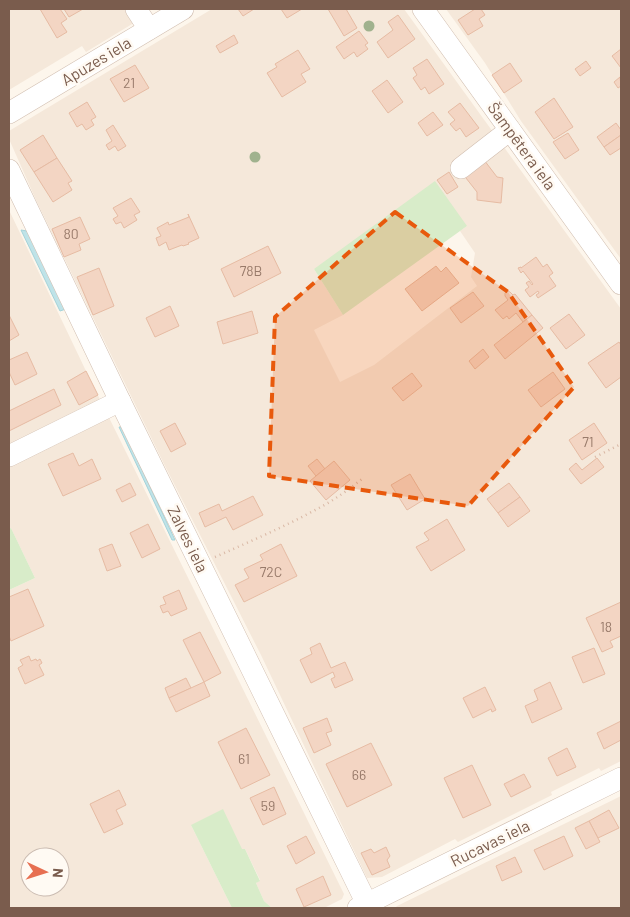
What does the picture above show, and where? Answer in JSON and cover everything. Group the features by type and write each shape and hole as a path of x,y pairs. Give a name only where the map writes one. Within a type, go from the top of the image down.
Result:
{"street":[{"path":"136,9 149,29"},
{"name":"Apuzes iela","path":"9,113 183,9"},
{"name":"Šampētera iela","path":"423,9 621,284"},
{"path":"460,168 510,130"},
{"name":"Zalves iela","path":"9,170 365,907"},
{"path":"9,456 120,401"},
{"name":"Rucavas iela","path":"365,907 621,778"}],"path":[{"path":"595,457 621,444"},
{"path":"200,565 318,509 362,479"}],"highlighted area":[{"path":"395,212 508,292 574,387 468,506 269,476 275,317"}],"shaded area":[{"path":"9,9 137,9 137,21 86,52 82,46 9,90"},
{"path":"212,9 404,9 621,309 621,761 601,771 599,768 551,792 552,795 458,842 455,839 382,877 367,878 261,655 164,464 36,200 9,139 9,131","holes":["467,226 460,231 475,253 471,277 477,286 374,365 340,382 314,330 343,315 314,269"]},
{"path":"446,9 621,9 621,259 521,121 485,63"},
{"path":"9,210 86,371 344,894 342,899 324,908 272,908 264,901 256,883 260,880 245,849 243,850 191,825 232,908 9,908 9,590 35,578 11,528 9,529"},
{"path":"621,796 621,908 395,908 397,906"}],"green space":[{"path":"435,181 467,226 343,315 314,269"},
{"path":"11,528 35,578 9,590 9,529"},
{"path":"223,809 260,881 256,883 264,901 272,908 232,908 191,825"}],"water":[{"path":"21,230 27,231 66,309 60,311"},
{"path":"119,427 122,427 175,540 172,540"}],"building":[{"path":"40,9 60,9 67,19 61,23 67,32 57,38"},
{"path":"64,9 83,9 69,17"},
{"path":"238,9 254,9 243,16"},
{"path":"281,9 302,9 287,18"},
{"path":"328,9 346,9 357,28 344,36"},
{"path":"475,9 481,9 485,15 479,19 483,26 468,35 458,20"},
{"path":"398,15 415,39 388,58 377,42 393,30 388,22"},
{"path":"359,31 368,43 365,45 368,49 357,57 354,52 344,59 336,47"},
{"path":"234,35 238,43 220,53 216,46"},
{"path":"621,49 621,68 612,56"},
{"path":"298,50 310,69 301,74 306,82 282,97 267,73 277,67 275,64"},
{"path":"427,59 444,84 429,94 425,87 421,90 413,78 417,75 413,68"},
{"path":"586,61 591,68 580,76 575,69"},
{"path":"510,63 522,81 504,93 492,75"},
{"path":"135,65 149,88 124,102 110,79"},
{"path":"620,77 621,86 618,88 614,82"},
{"path":"387,80 403,102 388,113 372,91"},
{"path":"554,98 573,127 554,139 535,112"},
{"path":"87,102 96,117 91,120 94,125 86,130 82,124 77,127 69,113"},
{"path":"460,103 479,128 466,137 460,128 456,131 450,124 455,120 448,112"},
{"path":"433,112 443,125 427,136 418,123"},
{"path":"616,123 621,130 621,135 604,147 597,137"},
{"path":"113,125 126,146 118,151 115,146 109,150 106,145 112,141 106,130"},
{"path":"568,133 579,150 565,159 553,142"},
{"path":"43,135 57,158 34,172 20,150"},
{"path":"621,135 621,148 610,155 604,147"},
{"path":"481,156 497,177 503,178 501,203 477,200 477,192 462,173"},
{"path":"57,158 72,181 68,183 72,190 53,202 34,172"},
{"path":"449,172 458,187 447,194 437,180"},
{"path":"131,198 140,212 134,215 137,220 124,228 121,222 116,224 113,219 118,216 113,208"},
{"path":"188,214 199,238 189,244 169,250 166,242 159,246 156,238 161,236 157,228 168,222 169,225 189,217"},
{"path":"80,217 90,239 79,244 81,250 64,257 52,229"},
{"path":"268,246 281,273 234,297 221,269"},
{"path":"536,257 543,267 547,264 553,273 549,276 556,286 538,298 536,295 539,293 538,291 530,297 525,290 529,287 526,283 529,281 533,284 523,271 521,273 518,268 521,268"},
{"path":"436,266 441,272 446,267 459,283 422,311 405,289"},
{"path":"99,268 114,306 93,315 77,277"},
{"path":"507,291 513,295 515,294 532,315 523,322 516,313 509,319 507,316 503,319 495,310 508,300 505,296"},
{"path":"473,292 484,306 461,323 450,308"},
{"path":"170,306 179,326 155,337 146,318"},
{"path":"252,311 258,333 223,344 217,322"},
{"path":"569,314 585,335 566,349 550,328"},
{"path":"9,315 19,335 9,341"},
{"path":"532,315 543,328 505,359 494,345"},
{"path":"619,342 621,345 621,377 606,388 588,363"},
{"path":"483,349 489,357 475,369 469,361"},
{"path":"27,352 37,374 15,385 9,372 9,360"},
{"path":"86,371 98,395 79,405 67,382"},
{"path":"553,372 565,389 541,407 528,390"},
{"path":"412,373 422,386 403,401 392,388"},
{"path":"54,389 61,405 9,431 9,411"},
{"path":"175,423 186,444 171,452 160,431"},
{"path":"594,423 607,443 582,460 569,440"},
{"path":"73,453 79,466 92,459 101,479 63,496 48,464"},
{"path":"597,458 604,467 581,484 569,469 576,463 582,470"},
{"path":"317,459 325,469 316,476 308,466"},
{"path":"334,461 350,480 326,500 310,481"},
{"path":"410,474 425,499 407,510 391,485"},
{"path":"130,483 136,495 122,502 116,490"},
{"path":"509,483 520,497 498,513 487,499"},
{"path":"253,496 263,515 233,530 226,517 205,527 199,513 219,504 222,511"},
{"path":"520,497 530,511 508,527 498,513"},
{"path":"447,519 465,550 431,571 416,547 429,540 424,533"},
{"path":"148,524 160,549 142,558 130,533"},
{"path":"112,544 121,566 107,571 99,549"},
{"path":"281,544 297,576 244,602 235,585 249,578 244,569 263,560 260,555"},
{"path":"28,589 44,626 11,641 9,636 9,597"},
{"path":"179,590 187,609 171,616 168,611 163,613 160,606 166,604 163,597"},
{"path":"621,602 621,636 610,641 613,647 602,652 586,618"},
{"path":"200,632 221,673 204,682 183,640"},
{"path":"320,643 331,668 345,662 353,680 335,688 331,679 335,677 333,672 311,683 300,660 312,654 310,648"},
{"path":"594,648 605,674 583,683 572,657"},
{"path":"29,656 31,661 40,659 42,663 39,665 44,675 25,684 18,668 23,665 20,660"},
{"path":"186,678 191,688 169,698 165,688"},
{"path":"204,682 210,696 176,712 169,698"},
{"path":"550,682 562,709 532,723 525,706 538,700 534,690"},
{"path":"485,687 496,710 492,712 491,709 473,718 463,698"},
{"path":"327,718 332,731 326,733 331,745 314,753 303,728"},
{"path":"621,721 621,740 604,749 597,733"},
{"path":"246,728 270,775 241,789 218,742"},
{"path":"371,743 392,785 347,807 326,764"},
{"path":"567,748 576,767 557,776 548,758"},
{"path":"472,765 491,805 463,818 444,778"},
{"path":"524,774 531,787 511,797 504,784"},
{"path":"274,787 286,814 263,825 250,798"},
{"path":"119,790 126,805 116,810 123,824 104,833 90,804"},
{"path":"609,810 619,828 598,838 589,821"},
{"path":"589,821 600,842 586,849 575,828"},
{"path":"306,836 315,853 296,864 287,846"},
{"path":"564,836 573,856 544,870 534,850"},
{"path":"386,847 390,856 387,860 390,867 372,875 361,853 371,849 374,853"},
{"path":"515,857 522,872 502,881 496,866"},
{"path":"323,876 331,895 304,907 296,889"}]}
